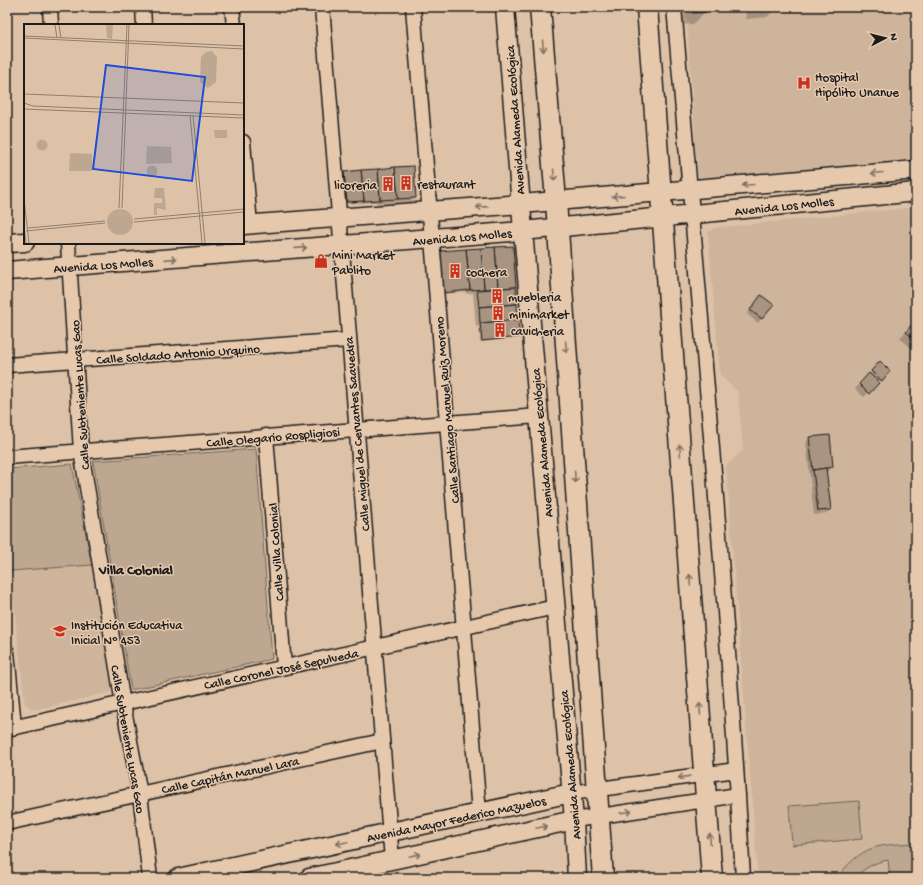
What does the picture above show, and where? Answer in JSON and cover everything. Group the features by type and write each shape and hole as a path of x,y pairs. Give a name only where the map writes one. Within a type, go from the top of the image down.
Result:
{"main road":[{"name":"Avenida Alameda Ecológica","path":"540,7 556,201 603,878"},
{"path":"647,7 712,878"}],"street":[{"path":"50,7 51,24"},
{"path":"143,7 144,24"},
{"path":"232,7 234,24"},
{"name":"Calle Miguel de Cervantes Saavedra","path":"322,7 392,860"},
{"name":"Calle Santiago Manuel Ruiz Moreno","path":"414,7 479,813"},
{"name":"Avenida Alameda Ecológica","path":"505,7 574,820 577,878"},
{"path":"674,7 693,214 743,878"},
{"path":"244,170 246,225"},
{"name":"Avenida Los Molles","path":"246,225 521,204 916,170"},
{"name":"Avenida Los Molles","path":"7,271 523,231 916,192"},
{"path":"7,244 24,242"},
{"name":"Calle Subteniente Lucas Gao","path":"68,244 81,451 123,704 140,794 150,878"},
{"name":"Calle Soldado Antonio Urquino","path":"7,365 349,340"},
{"name":"Calle Olegario Rospligiosi","path":"7,457 539,416"},
{"name":"Calle Villa Colonial","path":"266,436 284,667"},
{"name":"Calle Coronel José Sepulveda","path":"10,728 555,607"},
{"path":"7,652 10,728"},
{"name":"Calle Capitán Manuel Lara","path":"7,822 382,741"},
{"name":"Avenida Mayor Federico Mazuelos","path":"178,878 571,793 736,770"},
{"name":"Avenida Mayor Federico Mazuelos","path":"309,878 574,820 738,796"}],"shaded area":[{"name":"Hospital Hipólito Unanue","path":"686,7 916,7 916,159 698,181"},
{"path":"916,207 916,878 758,878 726,466 743,450 738,392 720,375 708,232 714,228"},
{"path":"256,449 272,659 131,690 93,461"},
{"path":"72,464 92,565 10,571 7,541 7,469"},
{"name":"Institución Educativa Inicial Nº 453","path":"92,565 112,692 34,710 25,704 10,571"},
{"path":"859,801 862,839 792,845 789,806"},
{"path":"916,843 916,878 890,878 888,860 870,866 855,878 837,878 853,860 868,850 894,844"}],"building":[{"path":"692,7 706,7 706,12 693,13"},
{"name":"restaurant","path":"414,166 416,198 398,199 395,167"},
{"name":"licoreria","path":"395,167 398,199 380,200 378,169"},
{"name":"restaurant","path":"378,169 380,200 364,201 361,170"},
{"path":"361,170 364,201 347,202 344,172"},
{"path":"513,246 516,287 498,288 495,247"},
{"path":"495,247 498,288 484,289 481,248"},
{"path":"481,248 484,289 470,290 466,249"},
{"name":"cochera","path":"466,249 470,290 443,293 440,251"},
{"name":"muebleria","path":"516,287 517,304 479,307 477,290"},
{"path":"761,295 774,305 762,319 750,310"},
{"name":"minimarket","path":"517,304 518,320 480,323 479,307"},
{"path":"916,319 916,340 906,332"},
{"name":"cavicheria","path":"518,320 520,337 482,341 480,323"},
{"path":"880,361 890,371 882,381 871,371"},
{"path":"869,373 879,383 869,394 859,384"},
{"path":"830,435 833,467 813,470 809,437"},
{"path":"826,468 831,510 818,511 813,470"}],"place":[{"name":"Hospital Hipólito Unanue","path":"804,83"},
{"name":"restaurant","path":"406,183"},
{"name":"licoreria","path":"388,184"},
{"name":"Mini Market Pablito","path":"321,261"},
{"name":"cochera","path":"455,271"},
{"name":"muebleria","path":"497,296"},
{"name":"minimarket","path":"498,313"},
{"name":"cavicheria","path":"500,330"},
{"name":"Institución Educativa Inicial Nº 453","path":"60,631"}],"district":[{"name":"Villa Colonial","path":"136,569"}]}
